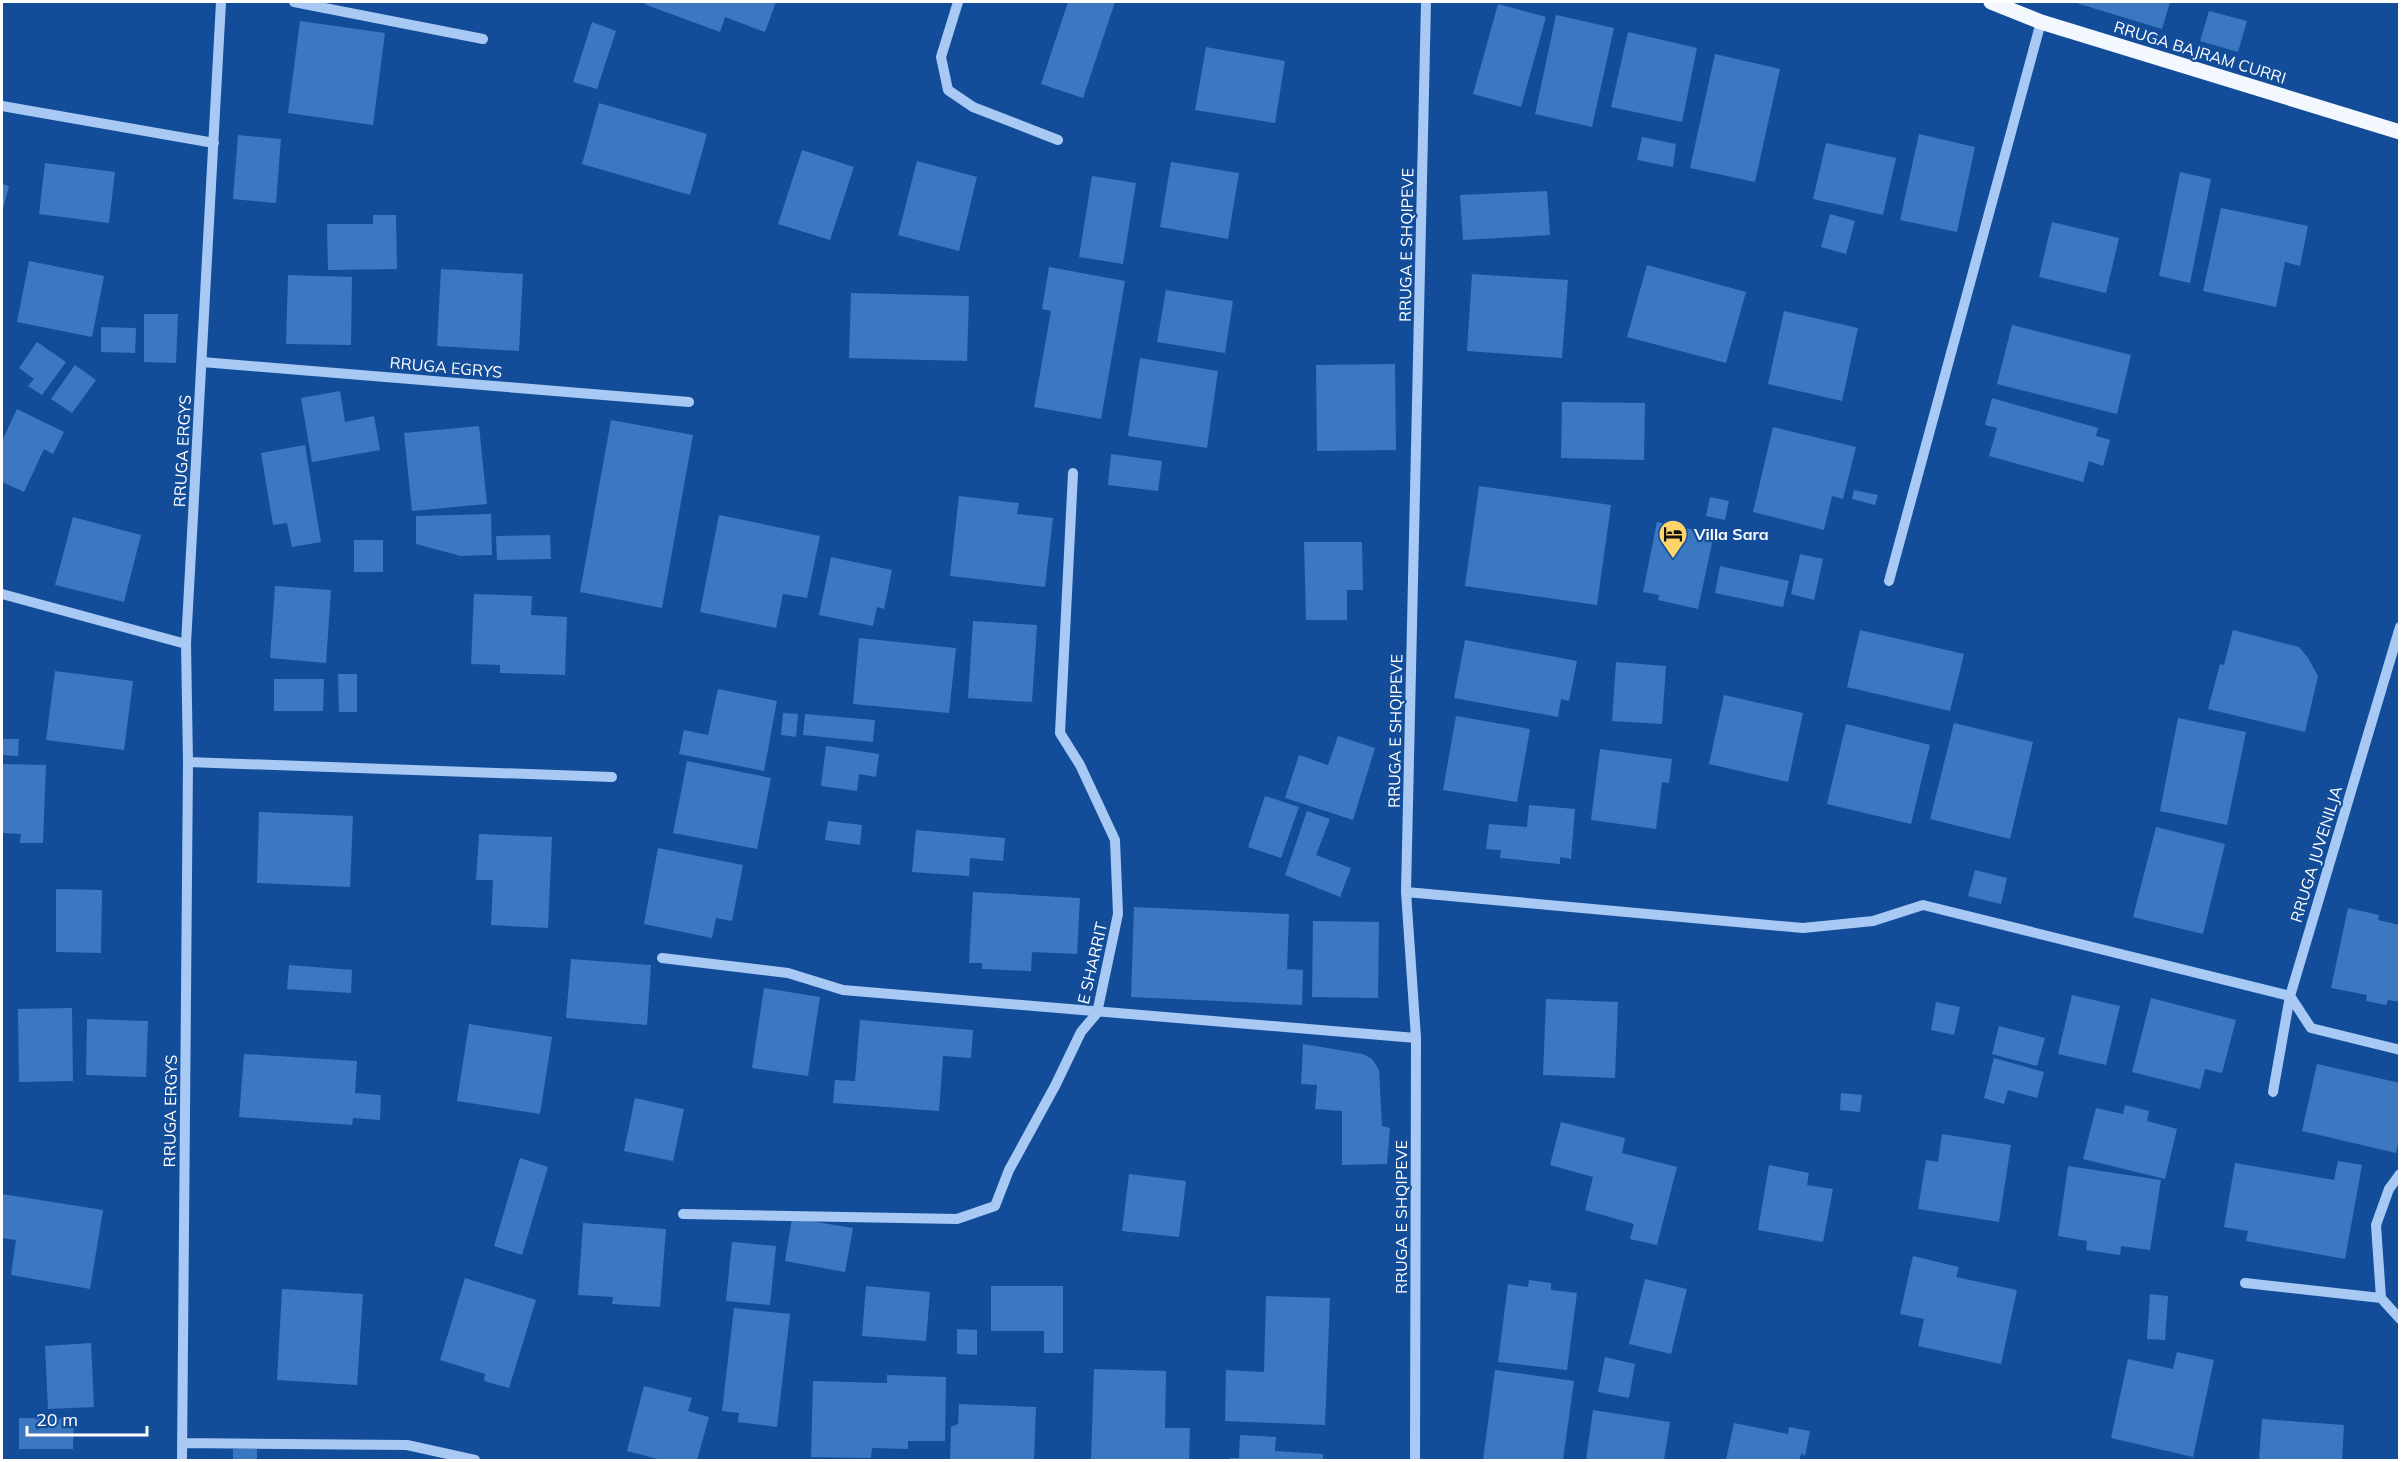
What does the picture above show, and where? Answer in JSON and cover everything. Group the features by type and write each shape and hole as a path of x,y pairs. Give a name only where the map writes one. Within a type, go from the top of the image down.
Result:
{"main road":[{"name":"RRUGA BAJRAM CURRI","path":"1990,2 2041,22 2400,132"}],"street":[{"name":"RRUGA ERGYS","path":"182,1461 188,762 186,644 221,2"},
{"path":"294,2 483,39"},
{"path":"958,2 941,57 948,90 973,107 1058,140"},
{"name":"RRUGA E SHQIPEVE","path":"1415,1461 1416,1038 1406,892 1426,2"},
{"path":"1890,581 2041,22"},
{"path":"2,106 214,143"},
{"name":"RRUGA EGRYS","path":"202,362 689,402"},
{"name":"E SHARRIT","path":"683,1214 957,1219 995,1206 1009,1170 1055,1086 1081,1032 1097,1012 1118,914 1115,840 1080,765 1060,733 1072,473"},
{"path":"2,594 186,644"},
{"name":"RRUGA JUVENILJA","path":"2273,1092 2290,996 2400,627"},
{"path":"188,762 612,777"},
{"path":"1406,892 1803,928 1873,921 1923,905 2290,996 2311,1028 2400,1050"},
{"path":"662,958 788,973 843,990 1416,1038"},
{"path":"2400,1174 2389,1189 2376,1225 2381,1298 2400,1319"},
{"path":"2245,1283 2381,1298"},
{"path":"182,1443 407,1445 475,1461"}],"building":[{"path":"645,2 776,2 765,32 725,17 720,32 644,4"},
{"path":"1068,2 1115,2 1083,98 1041,84"},
{"path":"2073,2 2170,2 2162,29"},
{"path":"1498,4 1546,17 1521,107 1473,94"},
{"path":"2209,11 2247,21 2238,52 2200,41"},
{"path":"1556,15 1614,28 1592,127 1535,114"},
{"path":"300,21 385,33 373,125 288,113"},
{"path":"592,22 616,31 597,89 573,82"},
{"path":"1628,32 1697,48 1682,122 1611,107"},
{"path":"1206,47 1285,61 1275,123 1195,110"},
{"path":"1715,54 1780,69 1755,182 1690,168"},
{"path":"599,103 707,134 690,195 582,164"},
{"path":"1919,134 1975,147 1957,232 1900,220"},
{"path":"238,135 281,139 276,203 233,199"},
{"path":"1642,137 1676,144 1673,167 1637,160"},
{"path":"1826,143 1896,158 1883,215 1813,199"},
{"path":"802,150 854,167 830,240 778,224"},
{"path":"917,161 977,177 959,251 898,235"},
{"path":"1171,162 1239,173 1228,239 1160,227"},
{"path":"45,163 115,172 109,223 39,214"},
{"path":"2180,172 2211,179 2190,283 2159,276"},
{"path":"1092,176 1136,183 1123,264 1079,257"},
{"path":"2,184 9,186 2,213"},
{"path":"1547,191 1550,235 1463,240 1460,195"},
{"path":"2221,208 2308,226 2300,266 2285,262 2276,307 2203,291"},
{"path":"1830,214 1855,221 1846,254 1821,247"},
{"path":"373,215 396,215 397,269 328,270 327,224 373,224"},
{"path":"2052,222 2119,238 2106,293 2039,277"},
{"path":"29,261 104,276 92,337 17,322"},
{"path":"1647,265 1746,292 1726,363 1627,337"},
{"path":"1049,267 1125,281 1101,419 1034,407 1051,311 1042,309"},
{"path":"441,269 523,274 519,351 437,346"},
{"path":"1472,274 1568,280 1562,358 1467,351"},
{"path":"288,275 352,277 351,345 286,344"},
{"path":"1166,290 1233,301 1225,353 1157,342"},
{"path":"851,293 969,296 967,361 849,358"},
{"path":"1784,311 1858,328 1842,401 1768,384"},
{"path":"144,314 178,314 176,363 144,362"},
{"path":"2012,325 2131,355 2117,414 1997,384"},
{"path":"101,327 136,328 135,353 101,352"},
{"path":"37,342 66,362 42,395 28,386 34,379 19,368"},
{"path":"1140,358 1218,371 1207,448 1128,436"},
{"path":"1395,364 1396,450 1317,451 1316,365"},
{"path":"75,365 96,380 72,413 51,399"},
{"path":"340,391 345,422 374,416 380,450 312,462 301,398"},
{"path":"1992,398 2098,428 2096,436 2110,440 2103,466 2089,461 2083,482 1989,456 1997,428 1985,425"},
{"path":"1562,402 1645,403 1644,460 1561,458"},
{"path":"17,409 64,432 53,454 44,449 24,492 2,482 2,441"},
{"path":"611,420 693,435 662,608 580,592"},
{"path":"479,426 487,504 412,511 404,433"},
{"path":"1773,427 1856,447 1843,499 1832,496 1824,530 1753,512"},
{"path":"305,445 321,542 292,547 287,523 273,525 261,453"},
{"path":"1111,454 1162,461 1158,491 1108,485"},
{"path":"1479,486 1611,505 1597,605 1465,586"},
{"path":"1854,490 1878,495 1875,505 1852,499"},
{"path":"959,496 1019,503 1017,514 1053,518 1045,587 950,576"},
{"path":"1710,497 1729,501 1725,520 1706,516"},
{"path":"491,514 492,555 461,556 416,544 416,516"},
{"path":"719,515 820,536 807,598 783,594 776,628 700,612"},
{"path":"73,517 141,535 124,602 55,585"},
{"path":"1657,522 1714,534 1698,609 1658,600 1659,595 1643,592"},
{"path":"550,535 551,559 497,560 496,536"},
{"path":"354,540 383,540 383,572 354,572"},
{"path":"1304,542 1362,542 1363,590 1347,590 1347,620 1306,620"},
{"path":"1800,554 1823,559 1814,600 1791,594"},
{"path":"831,557 892,570 884,609 877,607 873,626 819,615"},
{"path":"1720,566 1789,581 1783,607 1715,593"},
{"path":"275,586 331,590 326,663 270,658"},
{"path":"474,594 532,596 531,615 567,617 565,675 500,673 500,665 471,664"},
{"path":"973,621 1037,625 1032,702 968,698"},
{"path":"1860,630 1964,654 1950,711 1847,687"},
{"path":"2233,630 2299,647 2308,658 2318,676 2305,732 2208,709 2220,664 2224,665"},
{"path":"859,638 956,648 949,713 853,704"},
{"path":"1465,640 1577,661 1569,701 1561,699 1558,717 1454,698"},
{"path":"1616,662 1666,666 1662,724 1612,721"},
{"path":"55,671 133,681 124,750 46,740"},
{"path":"338,674 357,674 357,712 339,712"},
{"path":"274,679 324,679 323,711 274,711"},
{"path":"718,689 777,701 764,771 679,754 684,730 708,735"},
{"path":"1724,695 1803,713 1788,782 1709,764"},
{"path":"783,713 798,714 796,737 781,735"},
{"path":"805,714 875,720 873,742 803,735"},
{"path":"1456,716 1530,729 1517,802 1443,790"},
{"path":"2178,718 2246,732 2227,825 2160,811"},
{"path":"1954,723 2033,742 2010,839 1930,819"},
{"path":"1846,724 1930,745 1911,824 1827,804"},
{"path":"1338,736 1375,748 1353,820 1285,798 1299,755 1328,765"},
{"path":"2,739 19,739 18,756 2,755"},
{"path":"826,746 879,754 876,777 859,774 857,791 821,786"},
{"path":"1600,749 1672,759 1669,783 1662,782 1656,829 1591,820"},
{"path":"687,761 771,778 757,849 673,833"},
{"path":"2,764 46,765 43,843 20,843 21,834 2,833"},
{"path":"1265,796 1299,807 1281,858 1248,847"},
{"path":"1529,805 1575,809 1571,859 1560,857 1560,864 1500,858 1501,850 1486,849 1489,824 1527,827"},
{"path":"1307,811 1330,819 1316,855 1351,868 1340,897 1285,875"},
{"path":"259,812 353,816 350,887 257,883"},
{"path":"828,821 862,825 860,845 825,840"},
{"path":"2156,827 2225,844 2203,934 2133,917"},
{"path":"916,830 1005,838 1003,861 970,858 969,876 912,872"},
{"path":"479,834 552,837 548,928 491,925 493,880 476,880"},
{"path":"658,848 743,865 732,921 716,918 712,938 644,924"},
{"path":"1975,870 2007,878 2001,904 1968,896"},
{"path":"56,889 102,890 101,953 56,952"},
{"path":"973,892 1080,898 1077,954 1032,952 1031,971 982,969 982,963 969,963"},
{"path":"1134,907 1289,914 1287,969 1303,970 1302,1005 1131,997"},
{"path":"2348,908 2379,915 2378,920 2400,925 2400,1002 2388,1000 2386,1005 2366,1001 2367,995 2331,988"},
{"path":"1313,921 1379,922 1378,998 1312,997"},
{"path":"571,959 651,965 647,1025 566,1018"},
{"path":"289,965 352,970 351,993 287,989"},
{"path":"764,988 820,997 808,1076 752,1068"},
{"path":"2072,995 2120,1006 2106,1065 2058,1054"},
{"path":"2151,998 2236,1020 2222,1073 2205,1069 2200,1089 2132,1072"},
{"path":"1546,999 1618,1002 1615,1078 1543,1075"},
{"path":"1936,1002 1960,1007 1954,1035 1931,1030"},
{"path":"72,1008 73,1081 19,1082 18,1009"},
{"path":"87,1019 148,1021 146,1077 86,1075"},
{"path":"860,1020 973,1030 971,1058 943,1056 939,1111 833,1103 835,1080 855,1081"},
{"path":"469,1024 552,1037 540,1114 457,1101"},
{"path":"1999,1026 2045,1038 2037,1066 1992,1054"},
{"path":"1303,1044 1363,1054 1372,1059 1379,1070 1382,1126 1390,1128 1387,1164 1342,1165 1342,1111 1315,1109 1317,1085 1301,1084"},
{"path":"244,1054 357,1061 355,1093 381,1095 380,1120 353,1118 352,1125 239,1117"},
{"path":"1994,1058 2044,1072 2037,1098 2008,1090 2004,1104 1984,1098"},
{"path":"2317,1064 2400,1083 2400,1136 2396,1153 2302,1131"},
{"path":"1841,1093 1862,1095 1860,1112 1840,1110"},
{"path":"635,1098 684,1109 673,1161 624,1151"},
{"path":"2125,1105 2149,1111 2147,1121 2177,1129 2165,1179 2083,1159 2096,1108 2123,1114"},
{"path":"1561,1122 1625,1138 1622,1153 1677,1167 1657,1245 1630,1239 1634,1224 1585,1210 1593,1177 1550,1165"},
{"path":"1942,1134 2011,1145 1999,1222 1918,1209 1926,1160 1938,1162"},
{"path":"520,1158 548,1167 522,1255 494,1246"},
{"path":"2338,1161 2362,1165 2345,1259 2246,1241 2248,1231 2224,1227 2235,1163 2334,1180"},
{"path":"1769,1165 1809,1173 1807,1185 1833,1189 1823,1242 1758,1230"},
{"path":"2068,1166 2161,1180 2150,1250 2121,1246 2120,1255 2086,1250 2087,1241 2058,1236"},
{"path":"1129,1174 1186,1181 1179,1237 1122,1231"},
{"path":"2,1194 103,1210 90,1289 11,1275 16,1240 2,1238"},
{"path":"792,1218 853,1228 845,1272 785,1261"},
{"path":"583,1223 666,1229 660,1307 612,1304 613,1297 578,1295"},
{"path":"732,1242 776,1246 770,1305 726,1301"},
{"path":"1913,1256 1959,1267 1956,1277 2017,1290 2001,1364 1918,1346 1924,1319 1900,1314"},
{"path":"465,1278 536,1300 509,1388 484,1381 485,1374 440,1360"},
{"path":"1645,1279 1687,1289 1671,1354 1629,1344"},
{"path":"1529,1280 1551,1283 1551,1290 1577,1293 1567,1370 1498,1362 1508,1284 1528,1287"},
{"path":"866,1286 930,1292 926,1341 862,1336"},
{"path":"991,1286 1063,1286 1063,1353 1044,1353 1044,1331 991,1331"},
{"path":"282,1289 363,1294 357,1385 277,1380"},
{"path":"2150,1294 2168,1296 2165,1340 2147,1339"},
{"path":"1266,1296 1330,1298 1325,1425 1225,1421 1226,1370 1264,1372"},
{"path":"734,1308 790,1314 777,1427 738,1422 739,1413 722,1411"},
{"path":"957,1329 977,1330 977,1355 957,1354"},
{"path":"91,1343 94,1407 48,1409 45,1346"},
{"path":"2177,1352 2214,1360 2193,1457 2111,1438 2128,1359 2173,1369"},
{"path":"1605,1357 1635,1364 1629,1398 1598,1392"},
{"path":"1094,1369 1166,1371 1165,1428 1190,1428 1189,1460 1091,1460"},
{"path":"1495,1370 1574,1381 1563,1460 1483,1460"},
{"path":"887,1375 946,1377 945,1441 908,1441 908,1449 872,1448 871,1458 811,1457 813,1381 887,1383"},
{"path":"644,1386 692,1398 688,1411 709,1417 697,1460 662,1460 627,1451"},
{"path":"959,1404 1036,1407 1034,1460 950,1460 951,1427 958,1424"},
{"path":"1593,1410 1670,1422 1664,1460 1586,1460"},
{"path":"19,1418 74,1419 73,1449 19,1449"},
{"path":"2262,1419 2344,1425 2342,1460 2259,1460"},
{"path":"1734,1423 1788,1434 1789,1427 1810,1431 1805,1456 1802,1453 1799,1460 1726,1460"},
{"path":"1240,1435 1276,1437 1275,1451 1323,1454 1323,1460 1230,1460 1230,1458 1239,1458"},
{"path":"233,1449 257,1449 257,1460 233,1460"}],"place":[{"name":"Villa Sara","path":"1673,560"}]}
